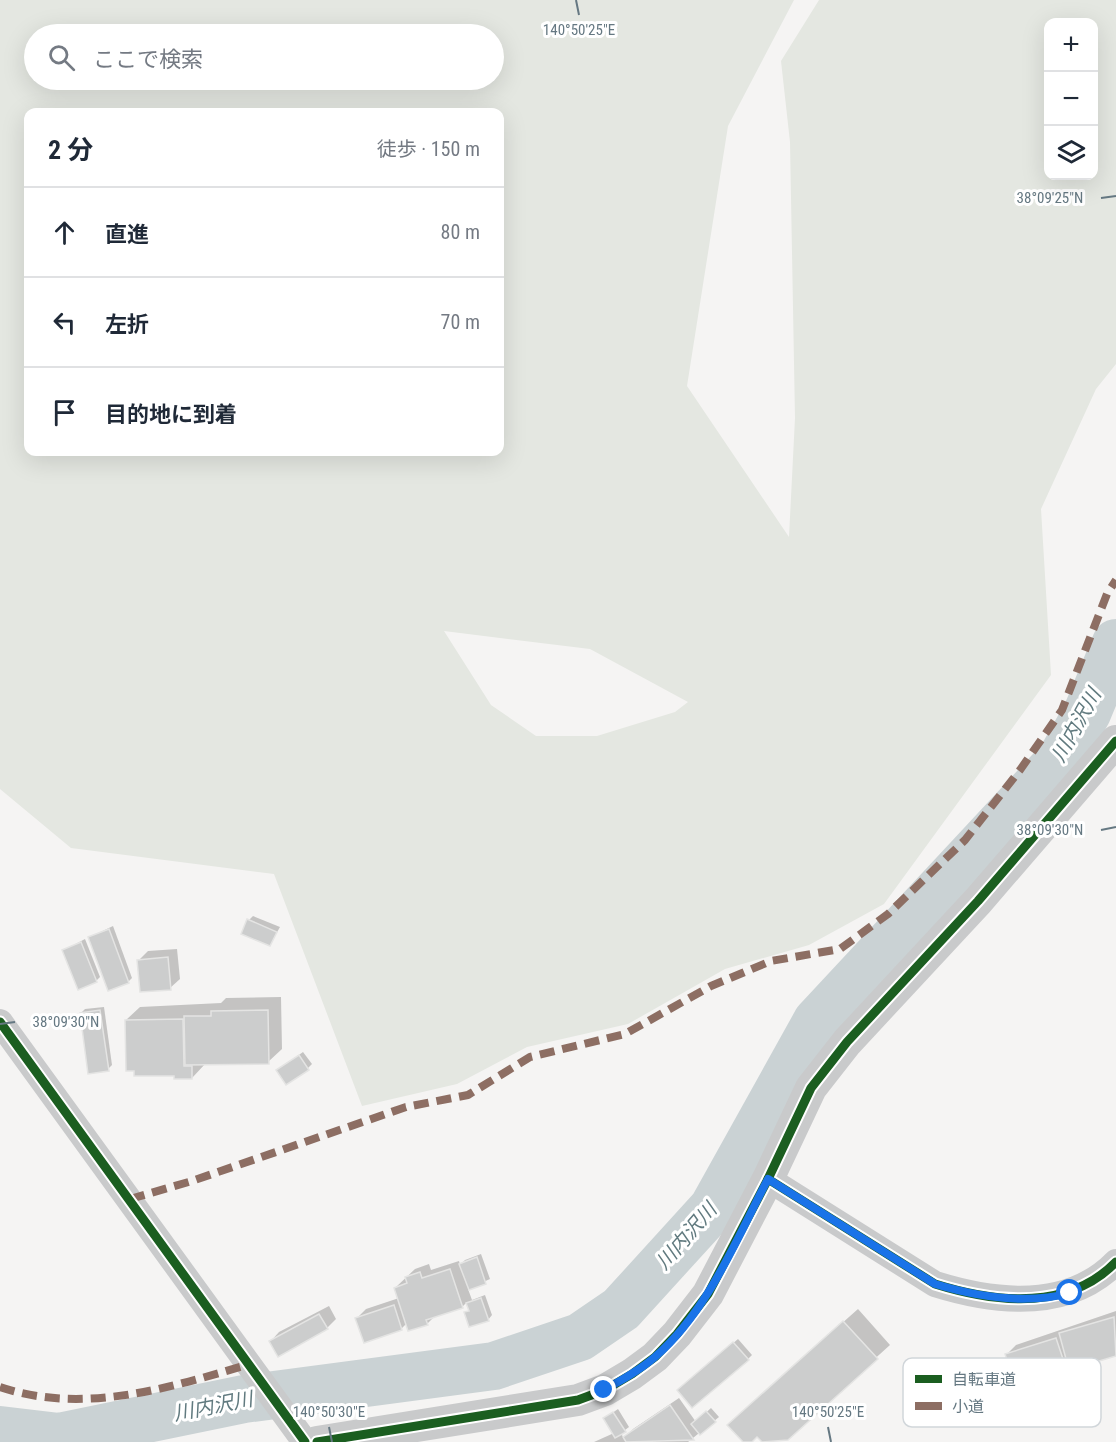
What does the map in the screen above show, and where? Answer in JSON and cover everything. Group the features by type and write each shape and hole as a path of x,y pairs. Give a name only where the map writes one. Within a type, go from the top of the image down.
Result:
{"street":[{"path":"0,1022 306,1438 578,1400 604,1390 655,1357 677,1334 708,1294 818,1078 847,1042 978,901 1116,741"},
{"path":"768,1179 935,1284 962,1292 1028,1299 1054,1297 1085,1287 1116,1262"}],"shaded area":[{"path":"0,0 794,0 728,126 687,386 789,537 795,418 790,142 781,61 819,0 1116,0 1116,364 1096,389 1041,509 1051,675 884,904 809,945 725,969 628,1024 527,1047 457,1084 362,1106 274,874 71,848 0,789","holes":["444,631 590,649 688,702 675,712 597,736 536,736 491,705"]}],"building":[{"path":"247,919 277,932 270,946 241,934"},
{"path":"109,929 129,983 108,991 88,937"},
{"path":"81,942 97,982 78,990 62,950"},
{"path":"168,957 171,990 140,992 137,960"},
{"path":"100,1010 109,1071 88,1074 80,1013"},
{"path":"268,1010 269,1064 185,1065 184,1016 211,1016 211,1011"},
{"path":"183,1019 184,1066 192,1066 192,1079 174,1079 174,1076 134,1076 134,1071 126,1071 125,1020"},
{"path":"299,1055 309,1070 286,1085 276,1070"},
{"path":"477,1257 486,1284 469,1290 459,1264"},
{"path":"450,1269 463,1308 426,1320 428,1325 408,1331 394,1288 407,1283 405,1277 420,1272 422,1278"},
{"path":"481,1298 489,1321 469,1327 464,1312 469,1311 466,1303"},
{"path":"394,1305 402,1330 364,1343 355,1318"},
{"path":"319,1314 328,1329 278,1357 269,1341"},
{"path":"1114,1317 1116,1356 1101,1360 1101,1358 1066,1358 1059,1333"},
{"path":"843,1321 878,1359 788,1440 762,1442 757,1437 752,1442 743,1442 727,1425"},
{"path":"1056,1338 1063,1358 1006,1358 1005,1354"},
{"path":"733,1342 749,1360 692,1408 677,1390"},
{"path":"670,1405 694,1440 626,1442 623,1437"},
{"path":"706,1411 716,1422 700,1435 691,1424"},
{"path":"613,1412 626,1432 615,1438 603,1418"}],"waterway":[{"name":"川内沢川","path":"0,1430 59,1437 244,1399 494,1366 580,1337 621,1309 713,1208 817,1021 1061,759 1087,713 1116,643"}],"marked path":[{"path":"130,1199 192,1181 406,1107 468,1095 530,1057 625,1034 711,986 771,961 840,949 888,914 965,840 1020,770 1062,710 1107,594 1116,580"},
{"path":"0,1387 31,1395 63,1399 94,1398 157,1389 250,1364"}],"cycle path":[{"path":"317,1442 578,1400 605,1390 655,1357 677,1334 708,1294 768,1179 811,1088 847,1042 978,901 1116,741"},
{"path":"0,1022 305,1442"},
{"path":"768,1179 935,1284 958,1291 1006,1298 1054,1296 1076,1289 1097,1278 1116,1262"}],"route":[{"path":"604,1390 655,1357 677,1334 708,1294 768,1179 935,1284 962,1292 995,1297 1028,1299 1070,1293"}]}
